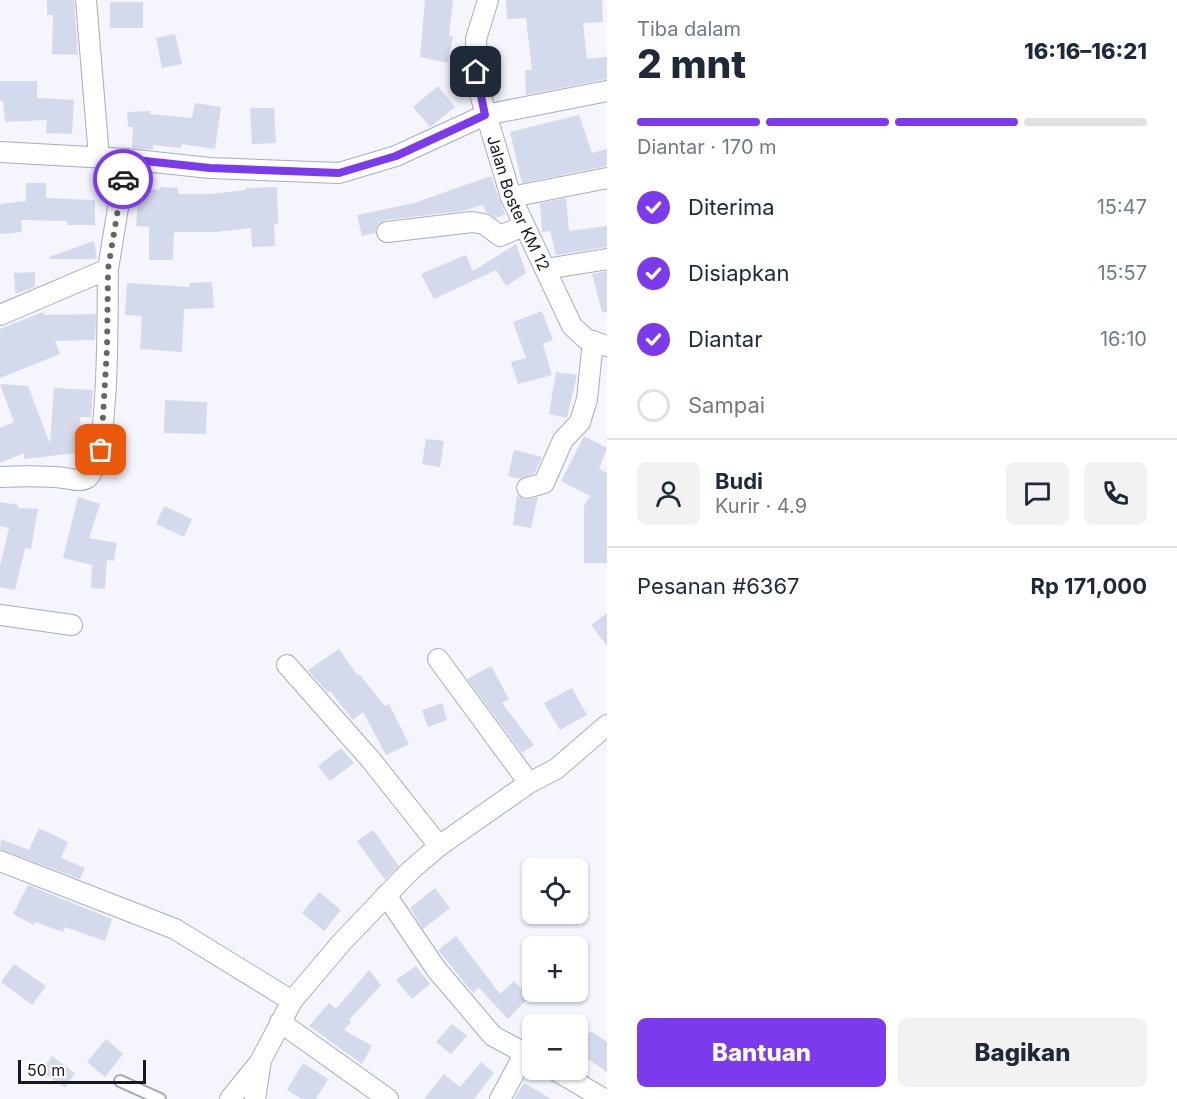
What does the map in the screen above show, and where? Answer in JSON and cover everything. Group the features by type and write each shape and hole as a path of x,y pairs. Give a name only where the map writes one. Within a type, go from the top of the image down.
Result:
{"street":[{"path":"86,0 99,158"},
{"name":"Jalan Boster KM 12","path":"488,0 476,39 477,84 511,197 572,326 600,344"},
{"path":"0,152 126,159 210,168 339,173 396,156 485,115 607,92"},
{"path":"0,477 53,476 81,480 89,477 94,468 101,450 107,348 108,269 126,159"},
{"path":"511,197 607,178"},
{"path":"387,232 472,222 484,224 500,236 523,226"},
{"path":"546,269 607,259"},
{"path":"0,315 108,269"},
{"path":"527,488 544,483 563,441 580,422 600,344"},
{"path":"0,615 72,625"},
{"path":"438,659 529,783"},
{"path":"287,665 371,760 439,846"},
{"path":"230,1099 261,1060 291,1001 386,895 439,846 529,783 556,769 607,725"},
{"path":"0,861 175,929 291,1001"},
{"path":"386,895 436,969 493,1036 522,1051"},
{"path":"280,1022 388,1099"},
{"path":"255,1099 261,1060"},
{"path":"500,1099 522,1066"},
{"path":"572,1080 604,1099"}],"lane":[{"path":"120,1081 160,1099"}],"building":[{"path":"47,0 74,0 78,55 52,54 53,15 47,15"},
{"path":"425,0 453,0 449,36 453,36 448,63 420,57"},
{"path":"506,0 602,0 603,22 583,23 587,59 607,57 607,79 526,95 525,70 532,70 526,18 507,19"},
{"path":"110,2 143,2 143,28 110,28"},
{"path":"175,34 182,64 162,68 156,38"},
{"path":"0,81 37,81 37,98 74,100 72,134 46,133 47,120 5,122 3,101 0,101"},
{"path":"438,86 455,107 430,127 413,107"},
{"path":"195,103 221,107 215,149 182,144 181,148 153,145 153,150 132,148 133,127 128,127 127,112 150,111 150,114 192,118"},
{"path":"250,108 274,108 276,143 252,144"},
{"path":"579,115 592,153 607,149 607,166 522,183 510,132"},
{"path":"491,176 505,214 496,218 486,212 483,205 462,211 386,220 379,223 375,233 362,236 357,215 414,203"},
{"path":"26,183 46,183 46,198 95,200 95,225 67,225 67,221 21,220 22,232 0,234 0,204 26,201"},
{"path":"160,187 178,188 178,194 210,194 246,190 246,188 277,187 278,224 274,224 275,246 252,247 251,228 215,232 174,232 173,260 149,260 149,227 136,226 139,188 159,190"},
{"path":"566,198 569,231 607,226 607,247 556,255 550,231 542,232 540,203"},
{"path":"94,241 97,259 50,259 49,257"},
{"path":"516,244 526,273 506,286 496,270 434,299 421,274 466,255 473,271"},
{"path":"607,271 607,312 602,312 592,274"},
{"path":"35,272 35,287 15,294 14,273"},
{"path":"212,282 214,308 184,309 182,352 140,349 142,316 125,315 127,283 190,287 189,283"},
{"path":"542,311 553,340 543,344 552,375 518,384 511,362 526,358 513,322"},
{"path":"43,312 44,315 96,314 95,340 55,341 60,354 0,378 0,329"},
{"path":"556,372 577,375 567,418 549,414"},
{"path":"0,384 28,386 50,444 54,388 93,390 91,417 80,417 84,452 24,459 24,453 0,463 0,428 14,422"},
{"path":"165,400 207,402 206,434 164,433"},
{"path":"584,436 607,448 599,469 607,473 607,563 584,563 584,506 590,496 561,481"},
{"path":"426,439 444,441 440,467 422,464"},
{"path":"514,450 542,457 535,473 520,479 508,476"},
{"path":"517,495 525,500 538,497 531,528 513,525"},
{"path":"78,497 100,504 89,538 117,543 114,561 107,560 105,589 91,588 92,565 63,558"},
{"path":"0,502 18,505 18,508 38,509 31,549 25,548 15,590 0,587 0,566 9,528 0,526"},
{"path":"164,506 192,519 184,537 156,524"},
{"path":"607,613 607,646 591,625"},
{"path":"339,649 358,676 360,675 385,706 389,704 409,744 386,755 363,712 353,720 330,691 328,693 308,670"},
{"path":"491,666 509,699 502,703 534,745 522,753 467,679"},
{"path":"572,688 587,715 560,730 544,703"},
{"path":"442,703 447,720 428,727 422,710"},
{"path":"341,748 354,763 330,781 318,766"},
{"path":"39,828 68,842 61,858 85,868 80,879 0,849 1,839 29,850"},
{"path":"373,830 399,866 385,880 357,841"},
{"path":"28,885 112,919 105,941 65,927 63,932 35,922 34,925 13,914"},
{"path":"435,888 450,908 423,929 410,908"},
{"path":"319,892 341,910 324,931 302,913"},
{"path":"456,936 500,994 514,981 522,990 522,1002 524,1002 508,1019 479,988 473,993 438,950"},
{"path":"14,964 46,986 32,1005 1,982"},
{"path":"416,966 430,984 412,999 396,980"},
{"path":"369,970 381,985 349,1020 351,1022 344,1030 372,1046 362,1064 309,1026 329,1003 336,1009"},
{"path":"452,1024 467,1036 451,1054 436,1042"},
{"path":"591,1031 607,1042 607,1072 588,1059 588,1035"},
{"path":"106,1039 123,1054 105,1077 87,1062"},
{"path":"52,1056 75,1073 65,1088 41,1071"},
{"path":"481,1062 494,1073 474,1099 424,1099 444,1074 460,1087"},
{"path":"303,1063 328,1079 316,1099 302,1099 287,1090"},
{"path":"524,1083 551,1099 514,1099"}],"way so far":[{"path":"101,450 107,348 108,269 123,179"}],"route":[{"path":"123,179 126,159 210,168 339,173 396,156 485,115 476,72"}]}
